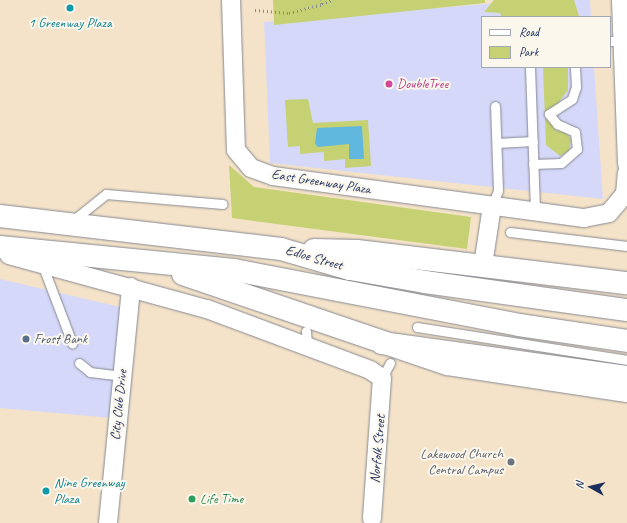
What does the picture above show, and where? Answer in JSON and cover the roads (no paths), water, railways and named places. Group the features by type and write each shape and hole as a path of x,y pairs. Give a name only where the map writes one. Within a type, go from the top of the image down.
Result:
{"main road":[{"name":"Edloe Street","path":"0,216 281,249 350,269 627,310"},
{"path":"42,257 46,222"},
{"name":"Edloe Street","path":"0,247 42,257 139,259 234,270 511,324 580,343 627,341"},
{"path":"281,249 357,251 627,283"},
{"path":"139,259 385,361 627,377"},
{"path":"385,361 448,364 627,391"}],"street":[{"name":"East Greenway Plaza","path":"231,0 236,150 251,168 273,176 584,218 608,213 624,194 627,173"},
{"path":"621,0 616,41 626,104 627,164"},
{"path":"483,265 492,206"},
{"name":"Edloe Street","path":"0,252 42,257 131,287 385,361"},
{"name":"City Club Drive","path":"108,523 131,287"},
{"name":"Norfolk Street","path":"372,519 385,361"}],"lane":[{"path":"530,68 535,211"},
{"path":"533,164 561,164 577,149 575,132 557,124 549,114 572,99 576,87 575,68"},
{"path":"492,206 498,190 495,106"},
{"path":"497,142 532,141"},
{"path":"68,225 106,194 223,204"},
{"path":"510,232 627,246"},
{"path":"42,257 72,343"},
{"path":"417,327 580,343 627,360"},
{"path":"79,363 90,372 122,376"}],"water":[{"path":"362,126 364,159 349,159 349,144 318,147 315,144 317,128"}],"place":[{"name":"1 Greenway Plaza","path":"70,8"},
{"name":"DoubleTree","path":"389,84"},
{"name":"Frost Bank","path":"26,339"},
{"name":"Lakewood Church Central Campus","path":"511,462"},
{"name":"Nine Greenway Plaza","path":"46,491"},
{"name":"Life Time","path":"192,499"}]}
